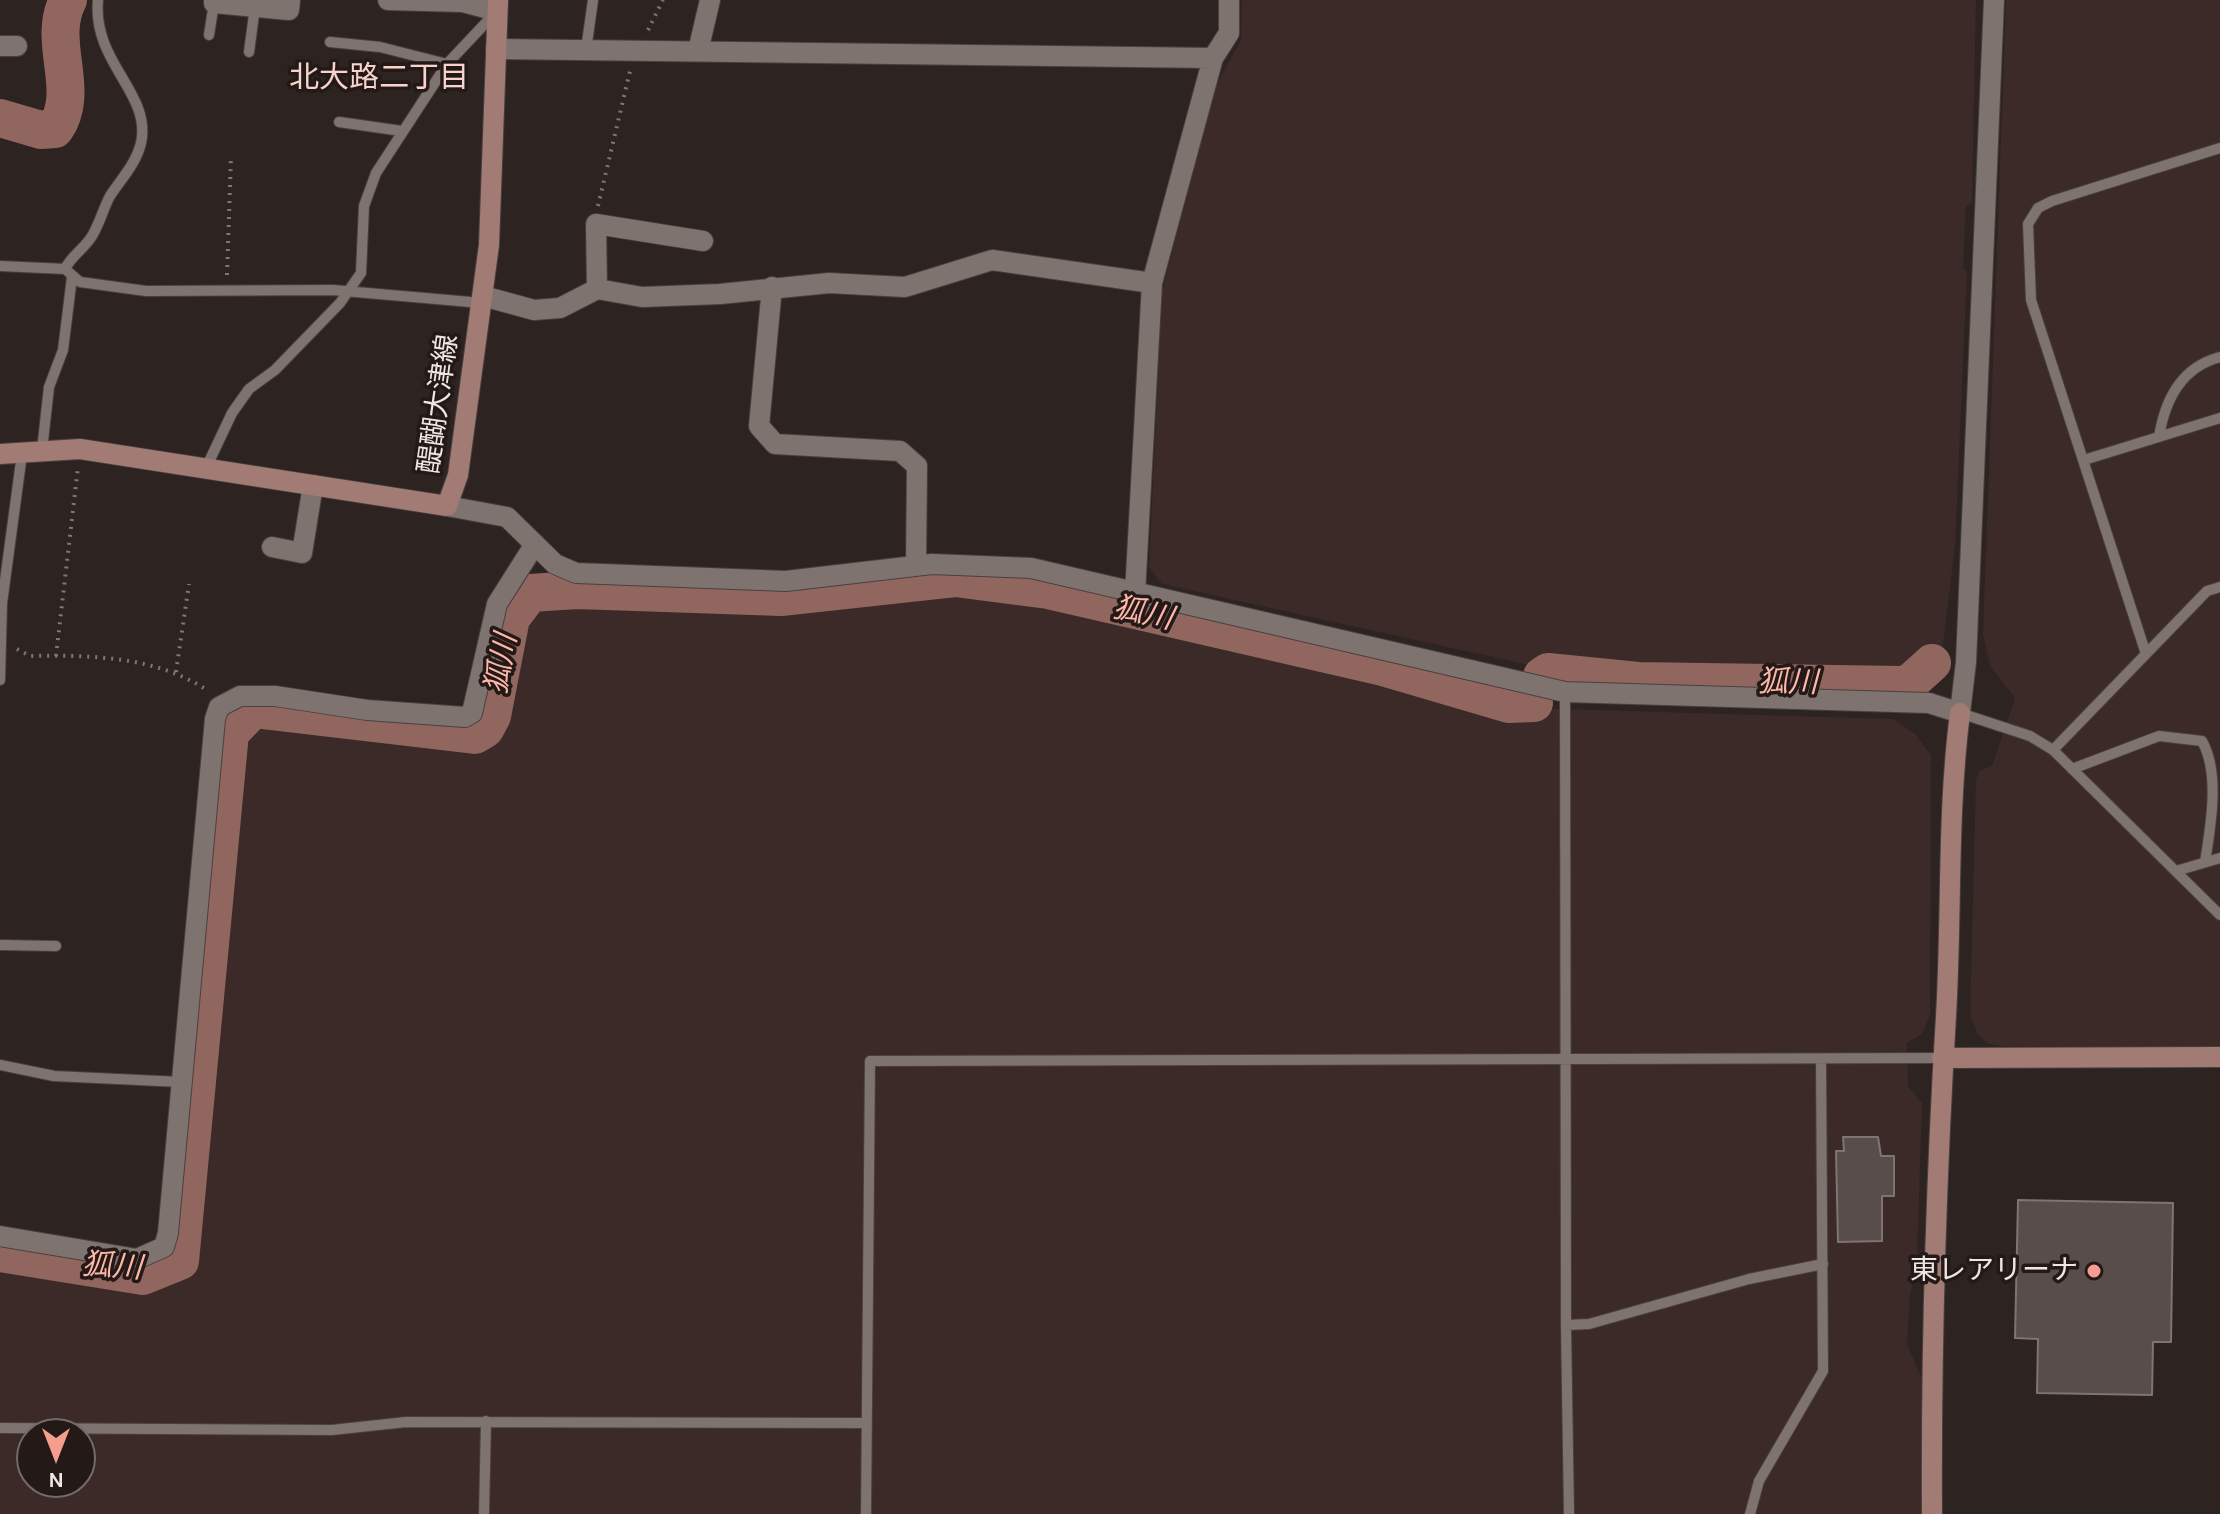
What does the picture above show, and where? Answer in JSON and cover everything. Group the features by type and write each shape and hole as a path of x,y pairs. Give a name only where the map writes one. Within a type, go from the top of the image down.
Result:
{"street":[{"path":"214,2 289,10 290,0"},
{"path":"388,0 498,6"},
{"path":"698,51 710,0"},
{"path":"1135,594 1152,283 1213,58 1229,33 1229,0"},
{"path":"1932,1514 1932,1319 1954,761 1967,647 1994,0"},
{"name":"醍醐大津線","path":"0,454 80,449 447,506 458,475 483,300 498,6"},
{"path":"496,49 1213,58"},
{"path":"597,289 596,224 703,241"},
{"path":"483,300 534,310 560,308 597,289 642,297 720,294 829,283 905,287 992,260 1152,283"},
{"path":"772,287 759,426 775,444 900,451 917,466 916,566"},
{"path":"272,547 302,553 313,485"},
{"path":"447,506 507,517 555,564 576,573 662,579 786,581 916,566 1031,568 1565,692 1916,702 1960,713"},
{"path":"0,1236 137,1259 164,1247 168,1233 215,719 219,707 240,696 275,696 367,710 455,717 472,713 497,604 535,544"},
{"path":"1942,1058 2220,1057"}],"lane":[{"path":"0,680 1,618 32,452 49,387 63,350 68,273 91,237 109,198 134,163 141,143 140,109 102,46 96,23 98,0"},
{"path":"586,50 593,0"},
{"path":"209,35 214,2"},
{"path":"206,468 232,413 249,389 275,370 361,273 368,190 402,131 447,64 498,6"},
{"path":"249,52 255,7"},
{"path":"330,42 380,47 447,64"},
{"path":"339,122 402,131"},
{"path":"2146,654 2031,300 2028,224 2038,208 2052,201 2220,148"},
{"path":"0,266 68,273 80,282 146,291 333,290 483,300"},
{"path":"2159,437 2162,415 2189,370 2220,357"},
{"path":"2084,460 2220,418"},
{"path":"2053,750 2207,591 2220,587"},
{"path":"1565,692 1569,1514"},
{"path":"1960,713 2030,736 2053,750 2220,915"},
{"path":"2072,769 2159,736 2202,741 2214,754 2218,771 2205,862"},
{"path":"2176,871 2220,858"},
{"path":"0,945 56,946"},
{"path":"866,1514 870,1061 1942,1058"},
{"path":"1750,1514 1759,1481 1823,1371 1821,1059"},
{"path":"0,1065 54,1076 181,1082"},
{"path":"1566,1325 1589,1324 1749,1279 1823,1264"},
{"path":"0,1428 332,1430 406,1422 486,1421 865,1423"},
{"path":"484,1514 486,1421"}],"path":[{"path":"596,224 635,50 663,0"},
{"path":"227,289 231,157"},
{"path":"56,656 80,449"},
{"path":"176,672 189,584"},
{"path":"0,641 30,656 121,658 176,672 210,692 219,707"}],"shaded area":[{"path":"1242,0 1976,0 1972,203 1966,207 1963,268 1967,272 1955,546 1943,645 1903,676 1538,667 1162,584 1149,567 1162,291 1215,87 1241,40"},
{"path":"2006,0 2220,0 2220,1046 2001,1046 1989,1044 1978,1035 1970,1015 1976,780 1979,771 1992,766 2015,698 1990,666 1983,634"},
{"path":"908,593 987,593 1021,597 1496,707 1893,719 1915,734 1931,755 1930,1015 1922,1034 1907,1043 1908,1086 1922,1103 1917,1263 1910,1296 1907,1344 1921,1377 1925,1514 0,1514 0,1260 142,1282 189,1264 236,731 253,716 476,741 502,724 522,613 537,604 681,608 800,606"}],"building":[{"path":"1843,1137 1878,1137 1881,1156 1894,1156 1894,1196 1882,1196 1882,1241 1838,1242 1836,1151 1844,1151"},
{"name":"東レアリーナ","path":"2018,1200 2173,1203 2171,1342 2153,1342 2152,1395 2037,1393 2038,1339 2015,1338"}],"waterway":[{"path":"0,118 41,130 55,129 65,98 60,32 68,0"},
{"name":"狐川","path":"0,1253 143,1276 180,1261 230,733 253,709 475,735 485,729 492,716 511,618 530,593 577,590 781,597 955,578 1048,590 1383,667 1509,704 1534,703"},
{"name":"狐川","path":"1542,676 1548,672 1638,681 1902,685 1911,682 1932,663"}],"place":[{"name":"東レアリーナ","path":"2094,1271"}],"district":[{"name":"北大路二丁目","path":"379,78"}]}
